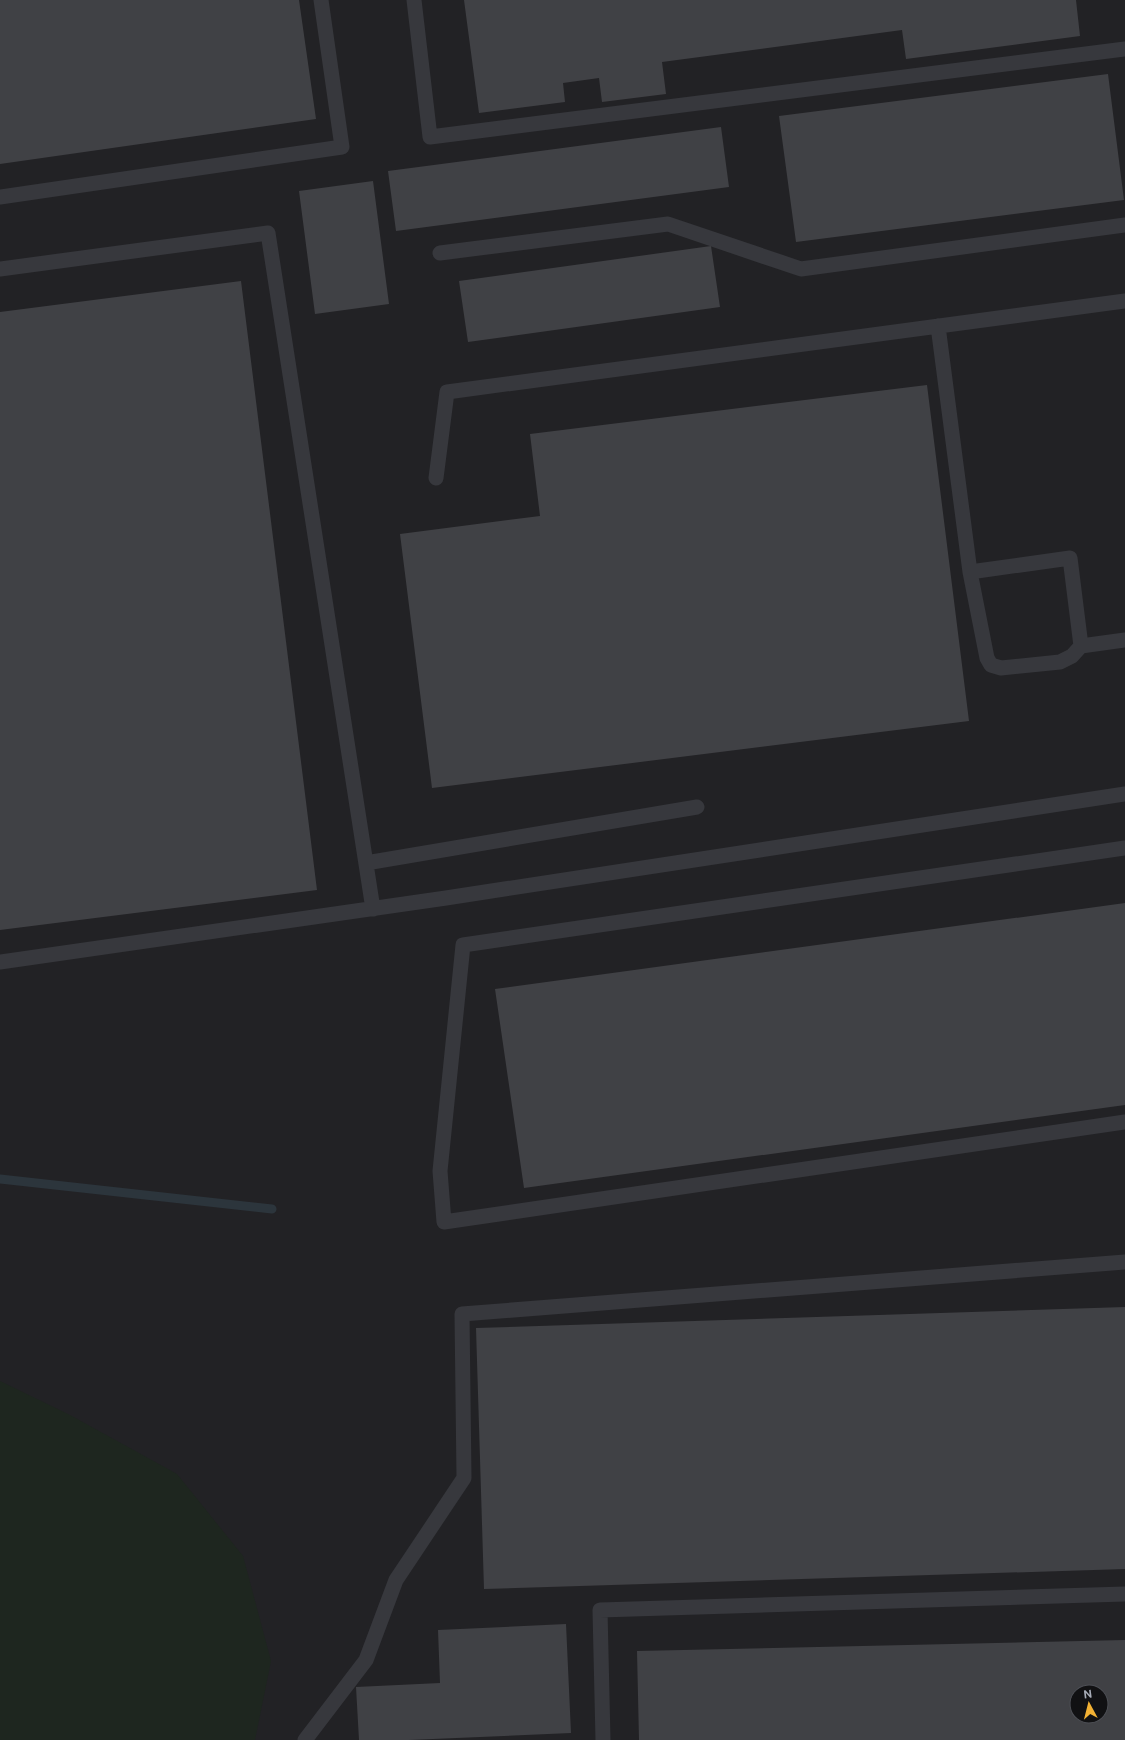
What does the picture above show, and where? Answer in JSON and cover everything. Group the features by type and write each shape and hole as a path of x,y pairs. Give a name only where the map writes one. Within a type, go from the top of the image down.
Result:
{"lane":[{"path":"0,196 342,147 321,0"},
{"path":"414,0 430,137 1125,49"},
{"path":"440,253 668,224 801,270 1125,225"},
{"path":"0,269 268,233 373,909"},
{"path":"436,478 447,392 1125,301"},
{"path":"938,326 970,572 987,658 991,665 1000,668 1060,662 1072,656 1082,646 1125,640"},
{"path":"970,572 1070,558 1082,646"},
{"path":"0,962 373,909 1125,794"},
{"path":"366,863 697,807"},
{"path":"1125,848 463,945 440,1171 444,1222 1125,1122"},
{"path":"305,1740 366,1660 396,1580 464,1478 462,1314 1125,1262"},
{"path":"603,1740 600,1610 1125,1594"}],"shaded area":[{"path":"0,0 1125,0 1125,1740 0,1740"},
{"path":"0,1381 70,1415 177,1474 243,1556 271,1661 255,1740 0,1740"}],"building":[{"path":"0,0 299,0 316,119 0,164"},
{"path":"464,0 1076,0 1080,36 906,59 902,30 662,62 666,94 602,102 599,78 563,83 565,102 479,113"},
{"path":"1108,74 1124,200 796,242 779,116"},
{"path":"721,127 729,187 396,231 388,171"},
{"path":"373,181 389,304 315,314 299,191"},
{"path":"711,246 720,307 468,342 459,281"},
{"path":"241,281 317,890 0,930 0,312"},
{"path":"927,385 969,721 432,788 400,534 540,516 530,434"},
{"path":"1125,903 1125,1105 524,1188 495,989"},
{"path":"1125,1307 1125,1569 484,1589 476,1328"},
{"path":"566,1624 571,1733 409,1740 359,1740 356,1687 440,1683 438,1630"},
{"path":"1125,1640 1125,1740 639,1740 637,1651"}],"waterway":[{"path":"0,1179 272,1209"}]}
